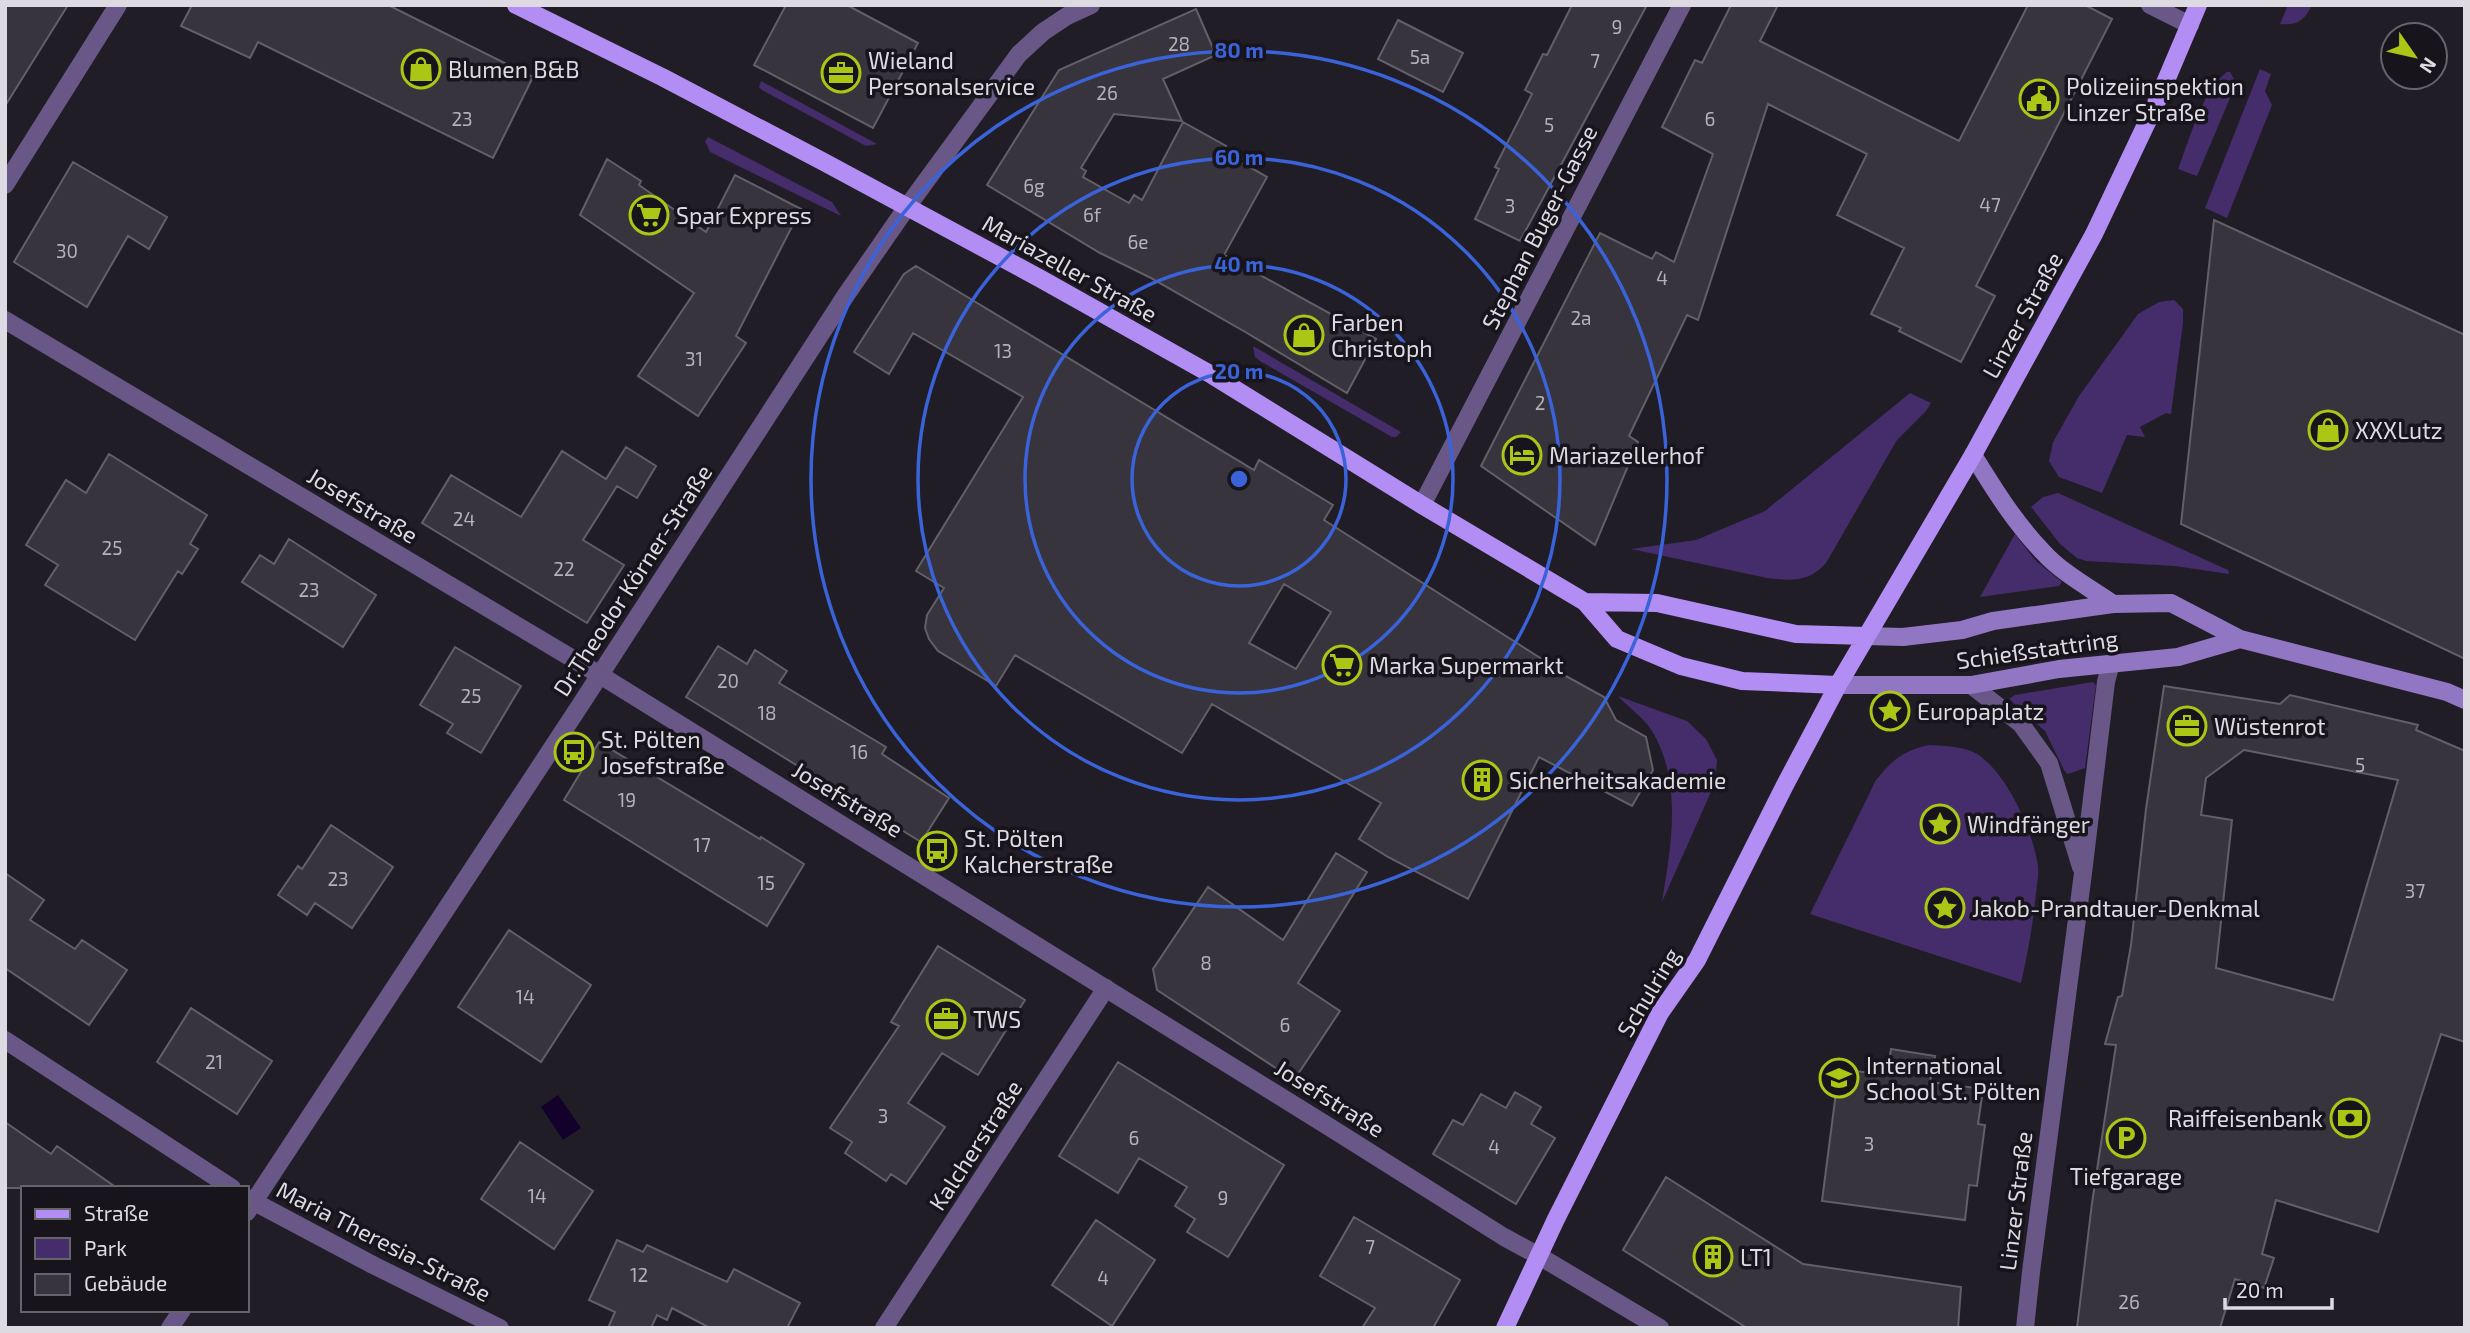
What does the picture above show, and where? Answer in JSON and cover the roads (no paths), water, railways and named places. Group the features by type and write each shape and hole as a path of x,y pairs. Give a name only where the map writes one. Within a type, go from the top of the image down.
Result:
{"main road":[{"name":"Mariazeller Straße","path":"516,5 680,87 907,207 1212,375 1585,602 1617,639 1681,666 1742,681 1838,685"},
{"name":"Linzer Straße","path":"1866,636 1973,455 2094,234 2198,5"},
{"path":"1973,455 2002,501 2044,554 2113,604"},
{"name":"Mariazeller Straße","path":"1585,602 1657,603 1796,634 1866,636"},
{"name":"Schießstattring","path":"1866,636 1903,637 1962,630 1993,621 2113,604 2171,603 2240,639 2446,692 2465,701"},
{"name":"Schulring","path":"1505,1328 1660,1013 1697,960 1784,785 1866,636"},
{"name":"Schießstattring","path":"1838,685 1971,685 2059,669 2178,657 2240,639"}],"street":[{"path":"5,185 118,5"},
{"name":"Dr.Theodor Körner-Straße","path":"249,1204 600,675 846,295 907,207 1019,54 1043,32 1067,16 1091,5"},
{"name":"Stephan Buger-Gasse","path":"1422,505 1682,5"},
{"path":"2150,5 2190,25"},
{"name":"Josefstraße","path":"5,320 600,675 1503,1237 1581,1279 1660,1328"},
{"name":"Linzer Straße","path":"2025,1328 2110,663"},
{"name":"Linzer Straße","path":"1971,685 2021,724 2049,763 2083,873"},
{"name":"Kalcherstraße","path":"884,1328 1106,988"},
{"path":"5,1040 229,1186"},
{"name":"Maria Theresia-Straße","path":"249,1204 500,1328"},
{"path":"170,1328 181,1312"}],"place":[{"name":"Blumen B&B","path":"421,69"},
{"name":"Wieland Personalservice","path":"841,73"},
{"name":"Polizeiinspektion Linzer Straße","path":"2039,99"},
{"name":"Spar Express","path":"649,215"},
{"name":"Farben Christoph","path":"1304,335"},
{"name":"XXXLutz","path":"2328,430"},
{"name":"Mariazellerhof","path":"1522,455"},
{"name":"Marka Supermarkt","path":"1342,665"},
{"name":"Europaplatz","path":"1890,711"},
{"name":"Wüstenrot","path":"2187,726"},
{"name":"St. Pölten Josefstraße","path":"574,752"},
{"name":"Sicherheitsakademie","path":"1482,780"},
{"name":"Windfänger","path":"1940,824"},
{"name":"St. Pölten Kalcherstraße","path":"937,851"},
{"name":"Jakob-Prandtauer-Denkmal","path":"1945,908"},
{"name":"TWS","path":"946,1019"},
{"name":"International School St. Pölten","path":"1839,1078"},
{"name":"Raiffeisenbank","path":"2350,1118"},
{"name":"Tiefgarage","path":"2126,1138"},
{"name":"LT1","path":"1713,1257"}]}
